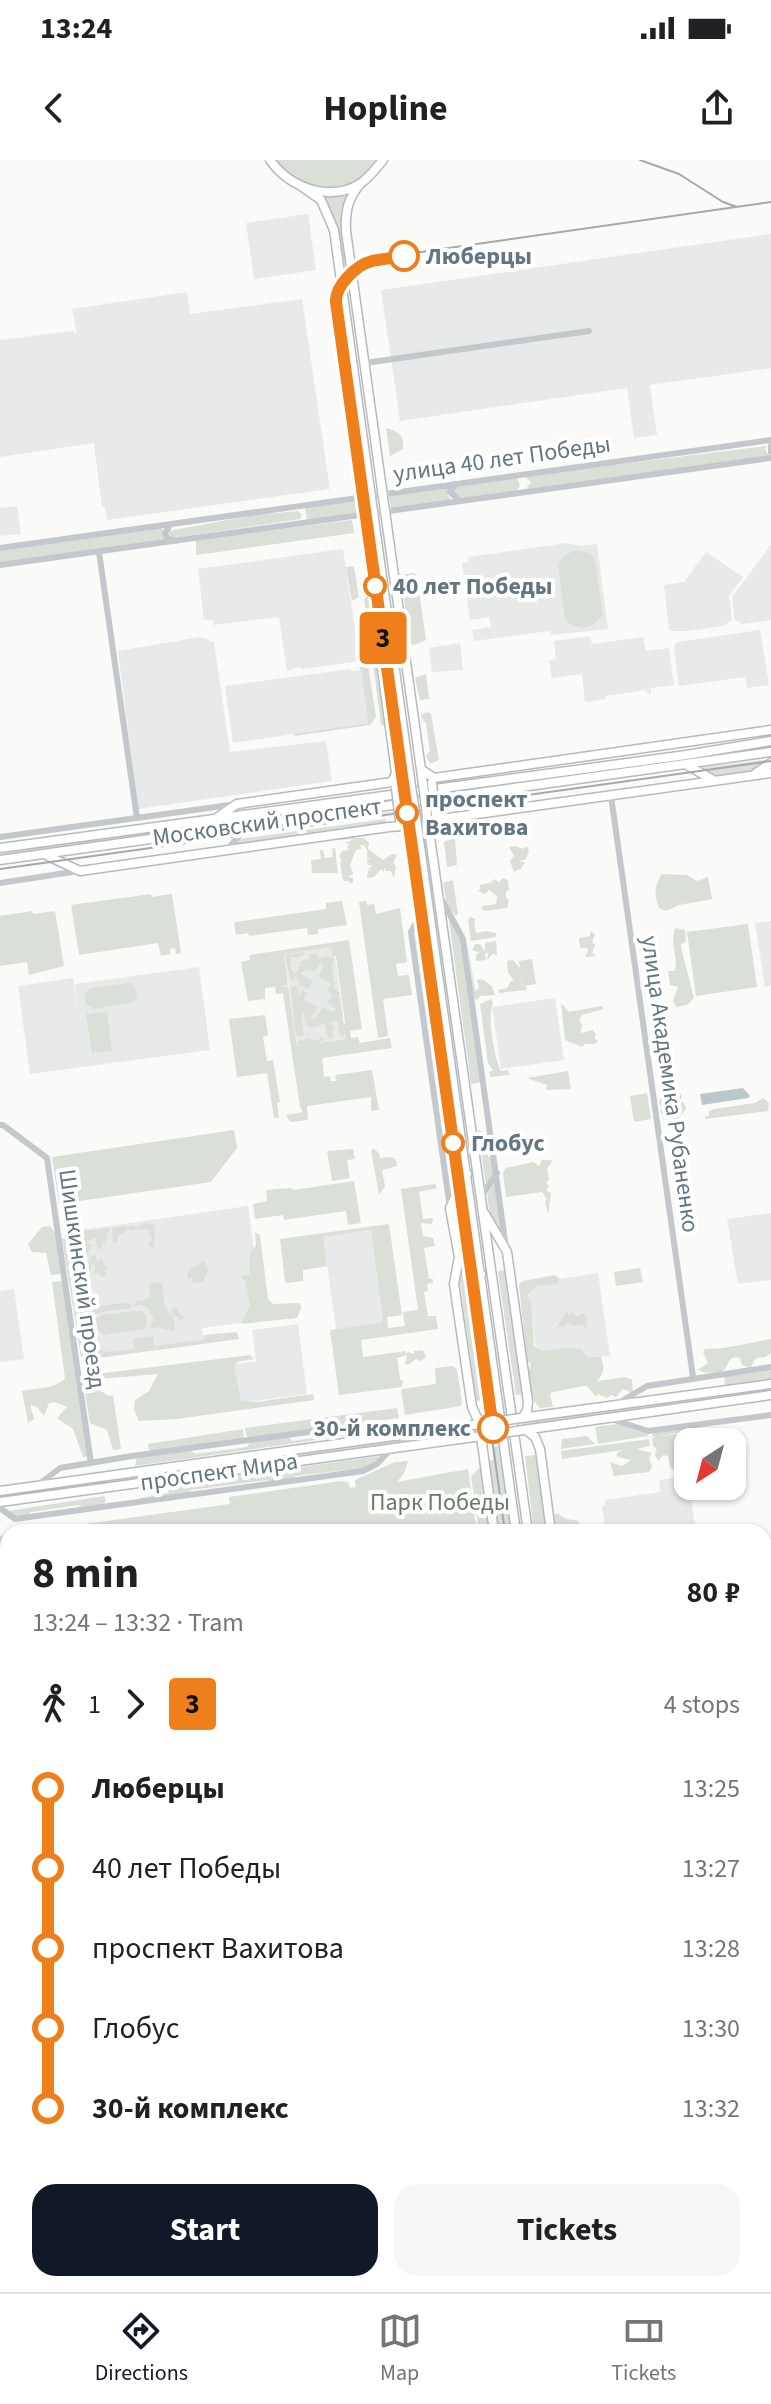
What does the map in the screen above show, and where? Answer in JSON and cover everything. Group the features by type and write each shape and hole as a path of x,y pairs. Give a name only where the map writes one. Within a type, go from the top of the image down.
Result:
{"main road":[{"path":"270,160 286,177 321,200 332,222 515,1524"},
{"path":"383,160 349,200 346,219 421,769 430,782 435,817 429,835 527,1524"},
{"path":"301,186 335,193 361,183"},
{"path":"349,333 353,321 360,332"},
{"path":"389,623 393,611 401,623"},
{"path":"392,643 381,660 400,823"},
{"path":"430,782 771,732"},
{"path":"715,781 686,760 716,738"},
{"name":"Московский проспект","path":"0,860 686,760 771,741"},
{"name":"Московский проспект","path":"0,848 686,760 771,752"},
{"path":"752,776 771,763"},
{"path":"435,817 771,773"},
{"path":"209,820 237,804 394,785"},
{"path":"429,835 435,817"},
{"path":"40,855 61,860 80,871 416,821"},
{"path":"467,1172 450,1208 459,1257 454,1281 472,1407 477,1418 487,1423"},
{"path":"483,1210 507,1252 528,1402 522,1418"},
{"path":"459,1257 471,1258 482,1277"},
{"path":"493,1278 501,1268 509,1268"},
{"name":"проспект Мира","path":"0,1491 771,1384"},
{"name":"проспект Мира","path":"0,1505 771,1395"},
{"path":"528,1402 547,1415"},
{"path":"457,1427 467,1419 472,1407"},
{"path":"540,1449 545,1435 559,1426"},
{"path":"524,1430 535,1437 540,1449 550,1524"},
{"path":"485,1435 493,1524"}],"street":[{"path":"365,363 589,331"},
{"name":"улица 40 лет Победы","path":"0,548 771,440"},
{"name":"улица 40 лет Победы","path":"0,565 771,458"},
{"path":"512,476 519,476 524,482 523,489 516,493"},
{"path":"456,484 450,492 460,501"},
{"path":"296,506 305,515 296,524"},
{"path":"173,523 165,533 171,541 178,542"},
{"path":"99,552 137,818"},
{"name":"улица Академика Рубаненко","path":"611,796 693,1377"},
{"path":"0,837 237,804 247,815"},
{"path":"227,850 248,825"},
{"path":"47,830 66,839"},
{"path":"0,883 80,871"},
{"path":"438,892 463,939 507,1252"},
{"path":"427,903 411,932 450,1208"},
{"name":"Шишкинский проезд","path":"0,1125 47,1158 91,1463"},
{"path":"481,1197 497,1173"},
{"path":"610,1406 647,1386 771,1367"},
{"path":"611,1419 648,1431 771,1415"},
{"path":"37,1486 60,1468 352,1426 401,1435"},
{"path":"0,1505 15,1519 363,1471 377,1464 390,1450"}],"shaded area":[{"path":"308,214 316,270 254,279 246,223"},
{"path":"771,234 771,368 650,385 657,435 634,438 627,388 400,421 381,290"},
{"path":"187,292 190,314 302,299 330,489 107,520 105,507 102,507 94,443 0,457 0,340 72,331 77,334 72,309"},
{"path":"17,506 21,534 0,536 0,508"},
{"path":"566,543 580,546 597,544 608,629 551,635 550,631 474,641 472,630 491,627 489,617 470,620 462,563 469,562 468,557"},
{"path":"771,545 771,620 742,624 735,620 732,597"},
{"path":"343,549 360,661 287,671 279,617 214,625 213,620 204,620 198,569"},
{"path":"706,552 743,577 729,596 732,620 723,626 672,631 669,629 664,585 684,582"},
{"path":"760,630 769,685 747,688 745,677 679,686 674,647 677,642"},
{"path":"590,636 592,644 643,637 646,651 669,648 674,685 651,688 651,694 646,690 585,702 582,674 552,678 549,660 556,659 554,641"},
{"path":"200,637 214,642 230,752 326,741 332,781 138,809 118,651"},
{"path":"460,643 463,670 432,672 429,648"},
{"path":"361,670 368,723 233,743 225,686"},
{"path":"771,921 771,986 765,987 755,923"},
{"path":"331,947 332,955 335,955 346,1039 297,1046 284,953"},
{"path":"199,967 210,1050 30,1074 18,986 73,978 78,1014 75,984"},
{"path":"555,998 564,1060 501,1069 492,1007"},
{"path":"743,1088 750,1096 748,1098 702,1105 700,1094"},
{"path":"248,1206 264,1320 202,1328 204,1344 91,1359 74,1231"},
{"path":"771,1213 771,1280 738,1284 727,1219"},
{"path":"371,1230 383,1322 336,1329 323,1237"},
{"path":"598,1273 610,1356 538,1365 527,1284"},
{"path":"14,1289 24,1359 0,1362 0,1291"},
{"path":"298,1324 307,1394 234,1404 228,1365 256,1361 252,1330"},
{"path":"674,1478 674,1500 691,1500 695,1524 605,1524 602,1506 605,1500 660,1492 659,1480"}],"green space":[{"path":"274,160 380,160 355,182 341,188 327,189 300,181"},
{"path":"324,196 347,196 342,225 346,276 338,225"},
{"path":"386,428 397,432 403,440 403,449 390,456"},
{"path":"767,446 765,449 769,456 526,489 531,482 524,476"},
{"path":"517,478 520,486 516,491 461,499 453,494 455,488 460,486"},
{"path":"449,487 451,500 391,509 389,495"},
{"path":"360,500 362,512 307,520 305,507"},
{"path":"298,511 302,515 300,519 174,538 168,531 254,515"},
{"path":"352,520 354,533 196,555 196,540"},
{"path":"162,528 166,541 0,563 0,551"},
{"path":"577,550 590,553 595,559 603,615 594,624 585,627 565,620 558,564 565,555"},
{"path":"352,566 359,597 352,601 346,567"},
{"path":"414,573 417,576 426,640 414,645 410,643 401,575"},
{"path":"373,591 382,654 374,659 364,599"},
{"path":"390,656 402,745 397,739 386,661"},
{"path":"373,663 379,665 387,726 381,725"},
{"path":"368,664 376,717 370,725 295,736 368,723 359,668"},
{"path":"426,674 429,699 420,700 415,678"},
{"path":"431,714 439,760 430,764 426,756 430,751 426,723 420,715"},
{"path":"771,746 444,793 444,792"},
{"path":"771,759 752,773 718,777 700,768"},
{"path":"383,800 0,857 0,854 44,846"},
{"path":"396,812 240,835 243,831"},
{"path":"386,819 386,824 231,848 239,839"},
{"path":"425,822 509,1415 487,1279"},
{"path":"355,835 356,838 364,838 369,843 368,849 383,860 392,854 397,855 393,863 396,866 394,878 391,871 385,868 374,877 367,878 368,871 374,869 368,870 372,865 368,865 367,861 371,857 367,859 367,850 359,844 362,849 356,850 350,865 353,874 348,877 353,878 353,882 343,881 339,856 342,851 349,850 347,846 350,845 346,843 354,839 339,840"},
{"path":"455,838 457,865 447,867 444,842"},
{"path":"527,846 529,851 526,859 519,862 525,862 522,868 514,872 510,861 514,856 509,847 523,849"},
{"path":"335,848 338,873 312,873 311,860 321,859 320,850 323,850 325,858 333,857 332,849"},
{"path":"662,874 687,875 697,881 708,877 712,899 679,905 666,911 659,908 656,891"},
{"path":"503,878 508,880 507,908 481,909 496,904 497,896 489,890 485,894 478,891 481,888 479,885 491,883 494,879 499,882"},
{"path":"453,880 456,916 447,905 443,883"},
{"path":"151,894 152,897 172,894 181,953 176,954 175,948 170,949 170,954 161,956 158,943 79,955 71,905"},
{"path":"342,901 347,925 318,929 318,934 308,935 307,928 236,935 234,922 326,909 326,903"},
{"path":"366,901 367,905 374,904 376,914 400,908 407,962 396,964 398,976 409,975 412,995 383,999 388,1036 378,1038 359,902"},
{"path":"32,911 33,914 55,911 64,966 29,975 27,962 0,966 0,916"},
{"path":"425,913 449,1088 441,1085 440,1080 435,1080 416,943 415,934"},
{"path":"448,913 462,938 481,1077 479,1083 471,1084"},
{"path":"470,917 476,919 476,933 496,933 496,937 471,941"},
{"path":"748,924 757,987 696,996 687,932"},
{"path":"675,928 685,930 686,942 681,944 682,952 694,998 687,1005 676,1007 673,1000 678,987 670,985 668,971 675,971 676,966"},
{"path":"590,931 595,934 592,953 596,956 585,957 588,951 587,948 580,948 579,938 590,936"},
{"path":"349,940 362,1029 350,1031 351,1038 358,1037 360,1043 390,1038 392,1048 322,1058 324,1077 330,1076 331,1081 336,1081 335,1075 372,1070 379,1110 371,1111 371,1097 307,1106 308,1120 290,1122 286,1115 303,1112 283,993 276,994 275,987 265,988 265,999 248,1001 241,962 250,960 249,955","holes":["331,947 332,955 336,956 345,1023 343,1025 343,1020 339,1019 343,1018 340,998 337,998 340,993 335,989 334,959 327,956 319,959 316,954 310,954 310,958 299,962 296,974 291,969 291,957 298,958 305,952 285,955 292,983 295,977 298,978 299,985 308,989 313,982 300,973 310,969 314,972 321,963 324,966 319,976 332,984 327,990 333,995 327,1002 336,1009 333,1012 323,1007 314,1020 311,1017 318,1007 304,999 308,994 301,989 301,994 297,995 299,990 296,985 291,988 298,1037 304,1035 303,1011 306,1024 311,1028 327,1023 328,1039 334,1037 330,1022 338,1021 340,1037 344,1037 344,1029 346,1039 319,1043 325,1039 320,1036 319,1040 299,1040 298,1045 303,1045 297,1046 288,986 281,987 288,985 284,954"]},
{"path":"496,941 497,955 493,954 487,960 488,954 485,952 486,960 476,961 476,954 480,953 472,950 475,944 480,944 485,951 485,943"},
{"path":"468,946 475,991 479,988 477,980 482,979 492,986 495,995 480,996 477,1000 474,998"},
{"path":"532,959 536,984 523,986 521,976 522,986 527,987 526,990 499,993 498,990 507,988 514,980 508,973 507,961 513,960 520,968 519,961"},
{"path":"130,983 137,991 134,1002 94,1009 86,1004 84,996 90,988"},
{"path":"491,999 496,1056 501,1071 508,1070 509,1075 491,1077 489,1072 493,1070 488,1063 480,1004"},
{"path":"561,1003 569,1012 602,1006 603,1009 582,1015 579,1021 582,1024 581,1033 593,1030 594,1038 598,1041 595,1044 582,1047 565,1040"},
{"path":"107,1012 112,1051 92,1053 86,1014"},
{"path":"265,1015 268,1035 263,1037 267,1061 273,1060 280,1102 277,1103 279,1118 274,1118 267,1073 237,1077 229,1019"},
{"path":"568,1071 571,1089 546,1090 547,1085 527,1078"},
{"path":"666,1091 681,1094 682,1098 678,1100 684,1103 686,1109 677,1120 670,1113 667,1120 662,1118 659,1102"},
{"path":"647,1093 651,1119 634,1122 630,1096"},
{"path":"763,1098 769,1103 768,1111 705,1119 714,1109 755,1103"},
{"path":"234,1130 237,1148 211,1182 59,1204 52,1157"},
{"path":"478,1130 484,1132 488,1156 495,1171 486,1186"},
{"path":"449,1135 451,1152 459,1151 462,1175 451,1194 443,1136"},
{"path":"353,1149 355,1159 347,1160 350,1178 332,1181 327,1151"},
{"path":"374,1149 380,1158 392,1157 397,1166 382,1170 385,1186 379,1195 371,1150"},
{"path":"542,1160 552,1162 547,1169 549,1180 546,1182 549,1187 546,1190 551,1193 548,1214 547,1199 542,1192 506,1197 503,1173 506,1168 533,1162 539,1166"},
{"path":"354,1181 361,1223 348,1225 346,1211 284,1220 283,1215 255,1219 253,1204 267,1201 266,1190 294,1190"},
{"path":"496,1181 503,1237 490,1216 487,1194"},
{"path":"435,1184 437,1188 419,1192 423,1219 433,1218 432,1224 421,1223 423,1236 433,1238 435,1246 424,1248 429,1279 433,1279 433,1283 427,1284 428,1291 424,1292 428,1316 436,1316 438,1329 361,1340 363,1357 405,1351 406,1354 414,1354 414,1351 423,1350 426,1357 408,1365 405,1364 407,1355 397,1358 402,1387 339,1395 330,1330 383,1322 371,1230 323,1237 327,1266 303,1270 303,1281 287,1283 280,1239 389,1224 402,1315 387,1317 388,1328 405,1326 403,1312 418,1310 401,1189"},
{"path":"145,1223 155,1225 154,1247 149,1247 152,1239 148,1229 128,1230 119,1235 116,1243 113,1242 112,1228 138,1227"},
{"path":"50,1226 55,1233 61,1274 51,1275 46,1253 32,1252 28,1244 42,1227"},
{"path":"110,1228 102,1243 103,1249 97,1248 96,1238 86,1242 92,1247 85,1265 88,1265 91,1256 96,1255 96,1261 100,1261 101,1256 105,1267 108,1267 103,1272 106,1276 102,1277 99,1273 94,1274 95,1266 92,1263 87,1282 91,1302 87,1307 90,1310 127,1303 131,1304 131,1308 91,1317 94,1338 91,1339 86,1316 91,1355 81,1357 62,1239 68,1237 72,1230 80,1235 83,1231"},
{"path":"255,1232 260,1235 268,1299 273,1304 300,1303 297,1318 241,1324 250,1305 245,1281 240,1277 250,1274 250,1252 256,1246"},
{"path":"204,1261 208,1270 203,1282 192,1283 193,1277 187,1279 189,1270"},
{"path":"463,1263 471,1263 476,1269 497,1412 487,1413 485,1400 476,1401 459,1275"},
{"path":"640,1268 643,1282 616,1286 614,1272"},
{"path":"498,1272 507,1272 524,1394 516,1395"},
{"path":"555,1275 560,1279 557,1284 536,1286 528,1295 534,1346 542,1351 581,1349 587,1357 601,1357 603,1370 597,1381 626,1377 632,1380 633,1393 623,1389 616,1397 611,1395 607,1398 598,1394 596,1397 587,1386 583,1386 550,1393 553,1407 540,1408 536,1404 529,1388 531,1364 527,1361 519,1284"},
{"path":"63,1281 91,1456 83,1457 73,1429 57,1418 67,1407 49,1403 44,1416 37,1407 30,1405 34,1419 28,1423 22,1391 51,1386 65,1378 52,1282"},
{"path":"152,1282 162,1283 165,1307 171,1316 171,1308 177,1307 179,1314 185,1317 180,1321 173,1316 175,1331 157,1327 151,1330 154,1320 148,1308 141,1305 133,1307 137,1300 151,1297 148,1285"},
{"path":"135,1311 146,1315 144,1329 104,1335 95,1328 95,1320 101,1315"},
{"path":"571,1311 578,1317 582,1313 586,1315 587,1329 582,1324 574,1326 567,1323 565,1327 557,1327 566,1312 570,1315"},
{"path":"237,1332 239,1339 97,1358 94,1355 97,1350 134,1349 133,1339 153,1336 154,1346 203,1340 204,1335"},
{"path":"771,1339 771,1353 756,1358 750,1368 742,1365 740,1358 736,1357 722,1372 698,1370 708,1363 703,1352 705,1349"},
{"path":"250,1355 254,1359 237,1362 234,1368 241,1401 257,1402 313,1394 314,1400 177,1419 139,1421 134,1410 135,1400 149,1391 158,1374 88,1380 88,1375"},
{"path":"453,1366 457,1370 461,1406 405,1415 401,1389 436,1384 435,1368"},
{"path":"771,1370 771,1379 725,1385 724,1376"},
{"path":"90,1385 109,1396 113,1395 121,1449 113,1450 107,1430 90,1423 84,1386"},
{"path":"771,1388 771,1391 522,1423"},
{"path":"397,1408 399,1418 247,1439 245,1428"},
{"path":"617,1424 648,1436 598,1444 595,1427"},
{"path":"353,1428 372,1432 135,1466 137,1457 247,1447 250,1442 288,1436 292,1441 329,1436 335,1431"},
{"path":"485,1428 485,1431 0,1499 0,1496 47,1488"},
{"path":"243,1429 244,1439 149,1451 148,1444"},
{"path":"674,1430 674,1434 660,1436 674,1435 674,1470 670,1467 668,1456 663,1455 658,1461 653,1432"},
{"path":"587,1436 595,1444 561,1449 562,1439"},
{"path":"649,1439 650,1446 636,1449 652,1453 649,1472 614,1476 610,1462 622,1466 631,1460 617,1457 622,1450 562,1459 561,1451"},
{"path":"501,1446 512,1524 496,1524 487,1461 493,1460 492,1447"},
{"path":"536,1455 546,1524 533,1524 525,1456"},
{"path":"380,1456 363,1470 349,1473 346,1470 295,1476 292,1481 272,1483 268,1480 191,1490 188,1495 141,1501 141,1498 168,1493 170,1487 182,1483"},
{"name":"Парк Победы","path":"408,1461 397,1482 468,1469 476,1524 85,1524 230,1504 229,1497 341,1481 348,1482 350,1488 356,1487 355,1480 395,1462"},
{"path":"481,1466 490,1524 478,1524 471,1476"},
{"path":"104,1496 106,1501 102,1505 84,1508 78,1505 17,1517 8,1511"},
{"path":"557,1513 566,1519 579,1521 578,1524 556,1524 553,1516"}],"tram line":[{"path":"640,160 679,174 723,202 737,207"},
{"path":"504,1524 334,294 349,273 372,259 771,202"},
{"name":"3","path":"404,256 362,265 339,287 336,302 493,1428"},
{"path":"0,869 771,761"}],"place":[{"name":"Люберцы","path":"404,256"},
{"name":"40 лет Победы","path":"375,586"},
{"name":"проспект Вахитова","path":"407,813"},
{"name":"Глобус","path":"453,1143"},
{"name":"30-й комплекс","path":"493,1428"}]}
